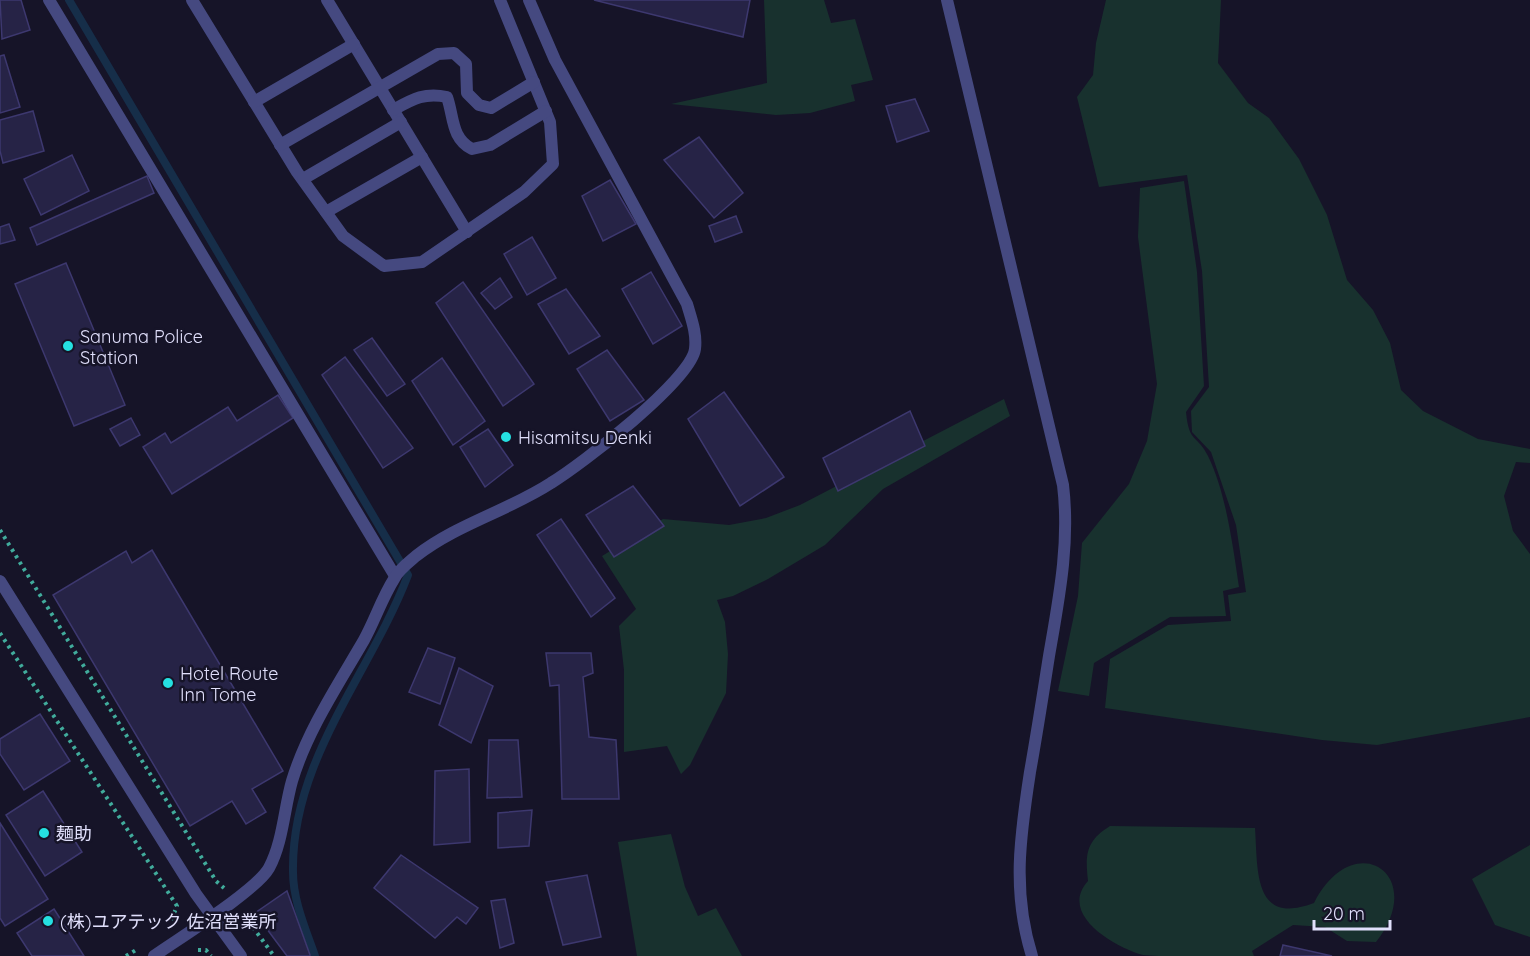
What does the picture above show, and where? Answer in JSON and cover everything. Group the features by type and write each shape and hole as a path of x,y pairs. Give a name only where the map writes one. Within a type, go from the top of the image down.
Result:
{"street":[{"path":"49,0 395,576"},
{"path":"192,0 280,145 343,236 384,266 422,262 524,192 553,164 550,122 500,0"},
{"path":"327,0 467,232"},
{"path":"154,956 211,917 268,870 275,852 292,780 310,736 375,619 395,576 416,556 445,536 551,484 612,438 662,394 688,366 695,350 693,326 687,304 555,60 529,0"},
{"path":"947,0 1061,474 1068,523 1064,573 1021,831 1018,884 1023,926 1032,956"},
{"path":"254,102 354,44"},
{"path":"280,145 438,54 454,53 466,64 467,93 479,105 491,108 534,82"},
{"path":"393,110 413,98 430,93 447,97 453,113 454,130 461,143 472,149 490,145 546,111"},
{"path":"303,179 400,122"},
{"path":"326,212 422,157"},
{"path":"0,581 211,917 242,956"}],"path":[{"path":"0,530 216,881"},
{"path":"0,633 177,906 169,927"},
{"path":"240,910 274,956"},
{"path":"126,956 144,944"}],"green space":[{"path":"764,0 824,0 831,23 855,19 873,80 851,85 855,101 810,113 776,115 671,104 767,83"},
{"path":"1106,0 1221,0 1218,63 1248,103 1269,118 1299,159 1327,215 1347,280 1373,310 1390,343 1401,390 1423,411 1478,439 1530,449 1530,463 1516,462 1504,496 1513,531 1530,554 1530,717 1377,745 1322,740 1105,708 1110,659 1168,625 1231,621 1228,595 1246,592 1236,525 1211,452 1192,432 1191,411 1209,387 1202,271 1187,175 1099,187 1077,97 1093,75 1096,43"},
{"path":"1184,181 1197,272 1204,386 1186,412 1187,422 1191,434 1208,456 1220,486 1239,587 1223,591 1226,616 1170,617 1094,663 1089,696 1058,691 1078,596 1082,543 1129,484 1147,441 1157,384 1138,237 1140,188"},
{"path":"1004,399 1010,416 883,489 825,545 768,579 733,596 717,600 725,622 728,654 726,693 690,765 681,774 667,746 624,752 624,670 619,626 636,609 602,556 663,519 729,525 766,518 800,505"},
{"path":"1110,826 1255,828 1259,877 1269,901 1279,907 1294,908 1314,903 1330,880 1348,867 1365,863 1380,868 1390,880 1394,897 1390,918 1376,942 1347,941 1325,927 1293,925 1252,951 1254,956 1143,955 1105,937 1085,917 1080,905 1081,893 1088,881 1089,849 1096,837"},
{"path":"671,834 685,887 698,916 716,908 742,956 637,956 618,842"},
{"path":"1530,845 1530,937 1495,925 1472,879"}],"building":[{"path":"0,0 21,0 30,30 2,39"},
{"path":"594,0 750,0 743,37"},
{"path":"4,55 20,107 0,113 0,56"},
{"path":"915,99 929,131 897,142 886,106"},
{"path":"33,111 44,151 3,163 0,151 0,120"},
{"path":"699,137 743,193 714,218 664,160"},
{"path":"72,155 89,191 41,215 24,179"},
{"path":"147,176 154,193 37,245 30,228"},
{"path":"610,180 636,224 603,241 582,196"},
{"path":"736,216 742,232 715,242 709,226"},
{"path":"9,224 15,240 0,244 0,227"},
{"path":"532,237 556,278 527,295 504,254"},
{"path":"66,263 125,405 74,426 15,284"},
{"path":"651,272 682,326 653,344 622,289"},
{"path":"500,278 512,297 495,309 481,293"},
{"path":"463,282 534,384 503,406 436,303"},
{"path":"566,289 600,336 569,354 538,304"},
{"path":"372,338 405,384 387,396 354,350"},
{"path":"607,350 644,400 610,421 577,369"},
{"path":"345,357 413,448 383,468 322,375"},
{"path":"442,358 485,421 453,445 412,381"},
{"path":"724,392 784,477 740,506 688,419"},
{"path":"278,395 293,418 172,494 143,447 165,433 171,443 228,407 237,421"},
{"path":"910,411 925,446 838,491 823,458"},
{"path":"131,418 140,435 120,446 110,429"},
{"path":"488,429 513,465 485,487 460,447"},
{"path":"633,486 664,526 614,557 586,515"},
{"path":"561,519 615,598 591,617 537,535"},
{"name":"Hotel Route Inn Tome","path":"152,550 283,771 252,789 266,812 246,824 232,801 190,826 53,595 126,551 132,563"},
{"path":"428,648 455,658 440,704 409,692"},
{"path":"546,653 591,653 593,673 583,677 589,737 616,740 619,799 562,799 559,685 550,686"},
{"path":"459,668 493,686 471,743 439,725"},
{"path":"40,714 70,761 24,790 0,754 0,739"},
{"path":"489,740 518,740 522,797 487,798"},
{"path":"469,769 470,842 434,845 435,771"},
{"name":"麺助","path":"43,791 82,852 45,876 6,815"},
{"path":"532,810 529,846 498,848 498,813"},
{"path":"0,823 48,899 5,926 0,918"},
{"path":"401,855 478,908 466,924 457,917 435,938 374,888"},
{"path":"587,875 601,937 563,945 546,882"},
{"path":"287,891 310,956 287,956 255,913"},
{"path":"505,899 514,943 500,948 491,901"},
{"name":"(株)ユアテック 佐沼営業所","path":"54,909 84,956 32,956 17,933"},
{"path":"1283,945 1332,956 1280,956"}],"waterway":[{"path":"69,0 408,575 392,612 318,755 305,792 296,831 293,872 295,894 315,956"}],"place":[{"name":"Sanuma Police Station","path":"68,346"},
{"name":"Hisamitsu Denki","path":"506,437"},
{"name":"Hotel Route Inn Tome","path":"168,683"},
{"name":"麺助","path":"44,833"},
{"name":"(株)ユアテック 佐沼営業所","path":"48,921"}]}
